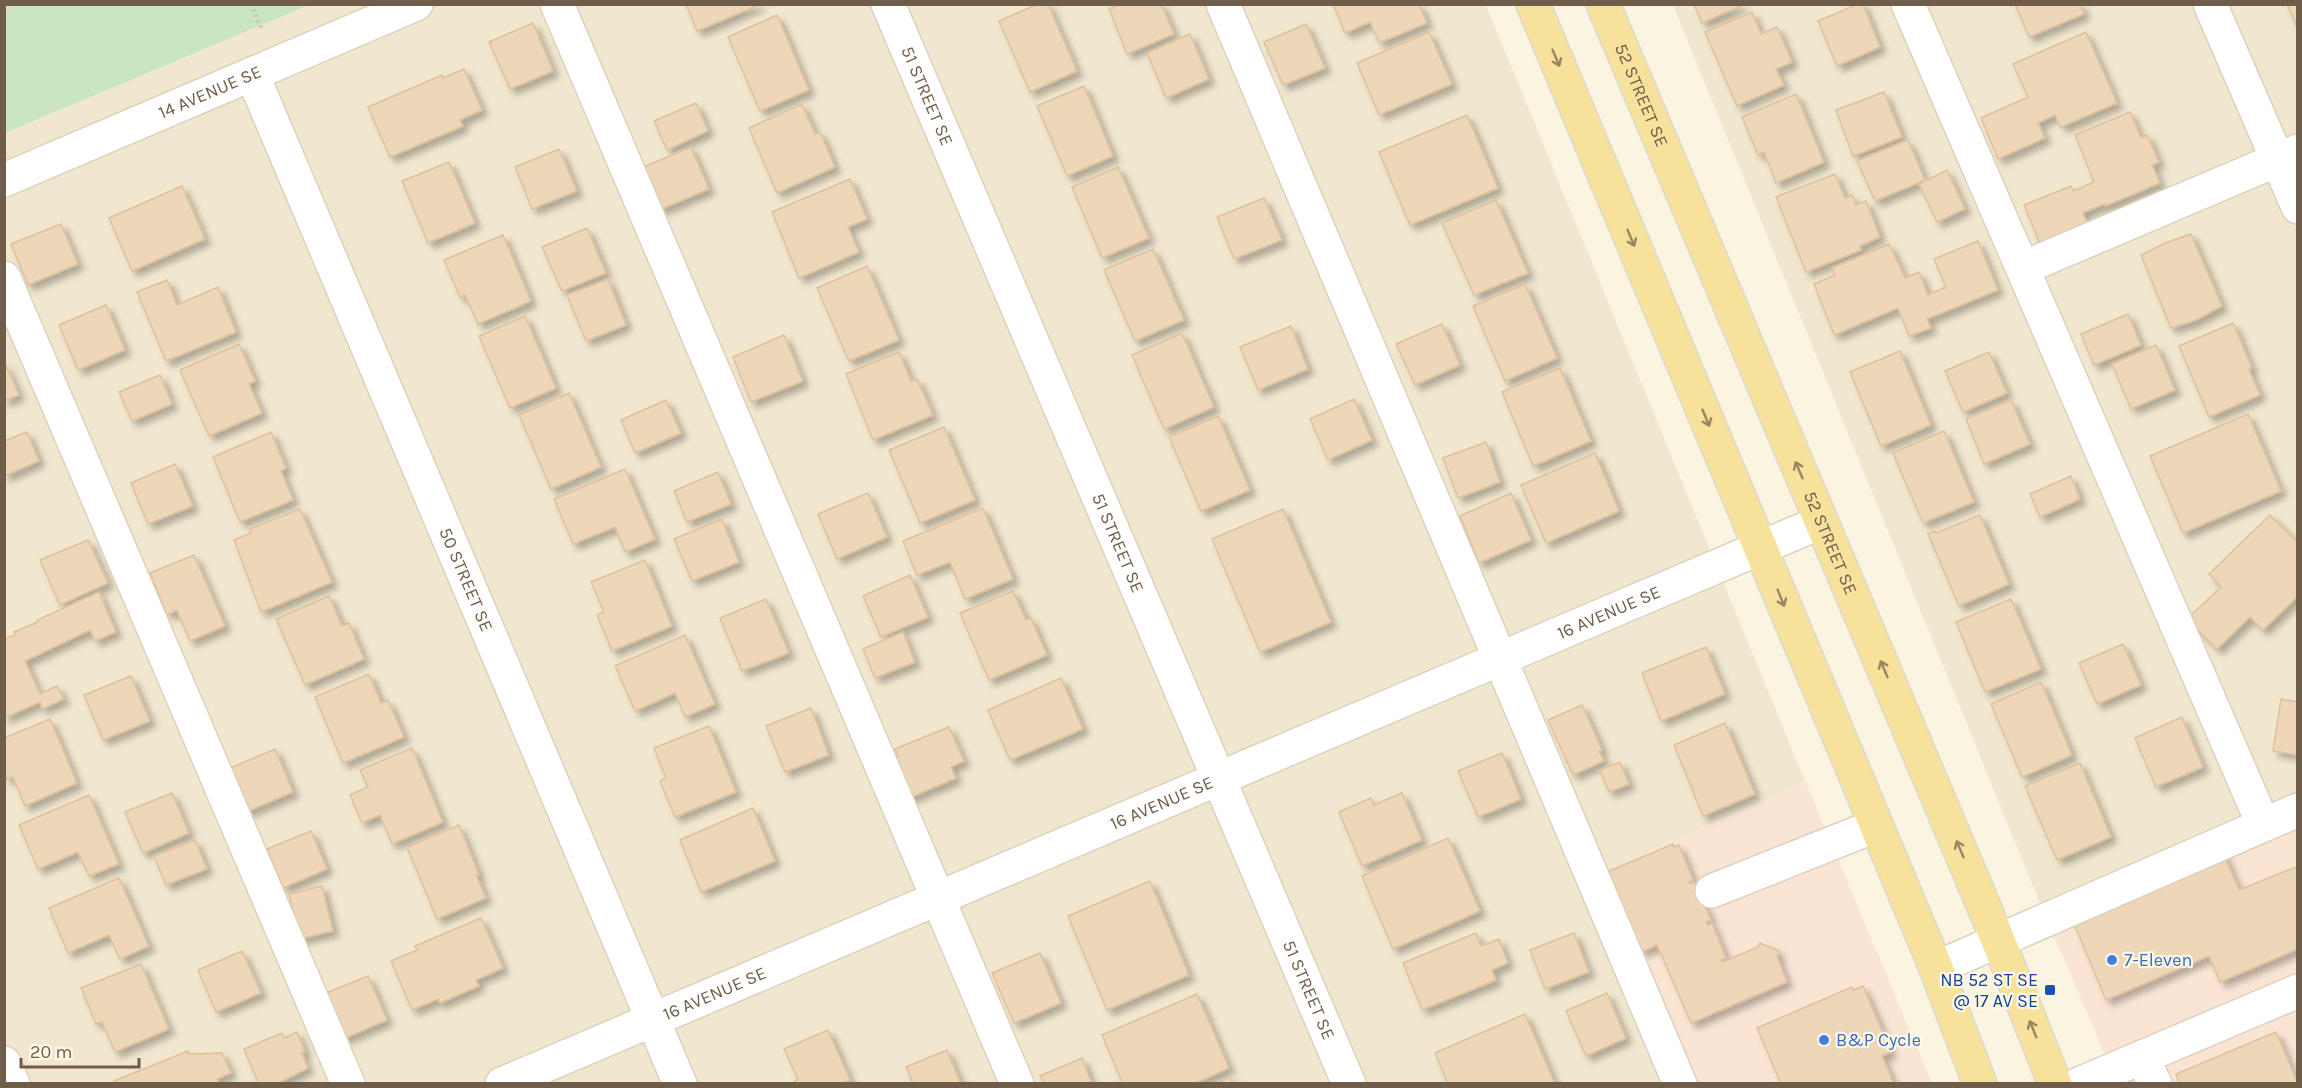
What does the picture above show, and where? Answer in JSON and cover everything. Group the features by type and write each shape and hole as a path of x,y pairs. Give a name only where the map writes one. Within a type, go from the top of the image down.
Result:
{"main road":[{"path":"1533,4 1936,968 1980,1083"},
{"name":"52 STREET SE","path":"1603,4 1998,940 2055,1083"}],"street":[{"name":"14 AVENUE SE","path":"4,180 416,4"},
{"path":"557,4 1017,1083"},
{"name":"51 STREET SE","path":"888,4 1349,1083"},
{"path":"1223,4 1680,1083"},
{"path":"1908,4 2263,824"},
{"path":"2210,4 2287,155 2298,207"},
{"name":"50 STREET SE","path":"252,74 680,1083"},
{"path":"2023,268 2287,155"},
{"path":"4,278 348,1083"},
{"name":"16 AVENUE SE","path":"502,1083 1821,522"},
{"path":"1936,968 2298,810"},
{"path":"1712,891 1875,825"},
{"path":"2079,1083 2149,1070 2298,991"},
{"path":"4,1063 13,1083"}],"shaded area":[{"path":"309,5 1486,5 1805,781 1602,874 1692,1083 5,1084 5,133"},
{"path":"1673,5 2297,5 2297,807 2042,908"},
{"path":"1805,781 1932,1083 1692,1083 1602,874"},
{"path":"2297,807 2297,1083 2117,1083 2042,908"}],"green space":[{"path":"5,4 309,4 309,5 5,133"}],"building":[{"path":"686,4 761,4 697,31"},
{"path":"1038,4 1048,4 1077,71 1030,92 999,21"},
{"path":"1120,4 1161,4 1174,34 1127,54 1109,9"},
{"path":"1333,4 1419,4 1427,23 1379,43 1370,22 1345,33"},
{"path":"1694,4 1741,4 1741,6 1702,23"},
{"path":"1863,4 1880,47 1837,66 1818,21"},
{"path":"2015,4 2080,4 2084,14 2029,37"},
{"path":"2287,4 2298,4 2298,30"},
{"path":"1752,12 1761,34 1777,27 1792,62 1776,69 1784,85 1737,106 1705,32"},
{"path":"777,15 809,90 760,111 728,37"},
{"path":"533,23 553,71 510,89 489,42"},
{"path":"1306,24 1325,68 1283,85 1264,42"},
{"path":"1429,32 1452,84 1379,115 1357,63"},
{"path":"2086,32 2117,103 2061,127 2055,115 2038,123 2045,138 1998,159 1981,118 2028,97 2013,64"},
{"path":"1190,34 1209,79 1166,98 1147,53"},
{"path":"464,69 482,110 460,120 463,126 390,157 368,107 442,75 443,78"},
{"path":"1084,86 1113,156 1067,176 1037,106"},
{"path":"1884,92 1902,137 1853,156 1836,110"},
{"path":"1796,94 1824,162 1776,183 1764,152 1758,155 1742,117"},
{"path":"696,103 708,131 667,150 654,121"},
{"path":"802,104 815,134 820,132 835,167 777,193 749,128"},
{"path":"2130,112 2141,138 2147,135 2159,162 2152,165 2160,183 2083,213 2089,227 2041,246 2024,205 2071,186 2073,191 2094,182 2075,135"},
{"path":"1467,115 1498,188 1410,225 1379,152"},
{"path":"1908,140 1925,180 1875,201 1857,161"},
{"path":"691,147 709,189 659,210 641,168"},
{"path":"559,149 577,191 532,209 515,167"},
{"path":"449,162 475,223 428,243 402,181"},
{"path":"1118,167 1149,238 1102,258 1072,187"},
{"path":"1947,170 1965,209 1937,222 1919,184"},
{"path":"1835,174 1845,198 1852,195 1856,205 1866,201 1880,237 1860,246 1861,250 1806,272 1776,197"},
{"path":"850,179 867,219 848,227 859,252 799,278 772,212"},
{"path":"182,186 205,239 132,271 109,218"},
{"path":"1264,198 1282,240 1234,259 1217,217"},
{"path":"1496,200 1528,273 1474,295 1442,223"},
{"path":"61,224 78,264 28,285 11,244"},
{"path":"587,228 606,273 562,291 542,247"},
{"path":"2191,234 2222,306 2196,320 2171,328 2141,255"},
{"path":"503,235 531,301 478,324 465,295 460,297 444,260"},
{"path":"1978,241 1998,290 1927,319 1931,328 1909,336 1898,308 1834,335 1814,284 1835,275 1832,268 1889,244 1905,278 1919,272 1928,295 1946,287 1934,259"},
{"path":"1153,249 1184,320 1135,341 1104,270"},
{"path":"867,266 899,340 849,361 817,288"},
{"path":"608,279 626,325 586,341 567,295"},
{"path":"167,280 177,305 218,287 236,332 166,361 137,292"},
{"path":"1525,284 1557,358 1505,381 1473,306"},
{"path":"106,305 125,350 78,370 59,325"},
{"path":"2128,314 2141,345 2094,365 2081,334"},
{"path":"525,316 556,388 510,408 479,336"},
{"path":"2233,323 2252,368 2249,369 2260,395 2209,417 2179,346"},
{"path":"1442,324 1460,365 1415,385 1396,344"},
{"path":"1291,326 1308,369 1258,390 1240,347"},
{"path":"1182,333 1214,407 1164,429 1132,355"},
{"path":"784,335 803,381 751,402 733,357"},
{"path":"239,344 255,381 249,384 262,413 209,436 180,370"},
{"path":"2156,345 2175,390 2131,409 2112,364"},
{"path":"1900,351 1931,425 1881,446 1850,372"},
{"path":"899,352 911,381 917,379 933,415 873,440 846,374"},
{"path":"1989,352 2007,393 1963,412 1945,371"},
{"path":"4,361 19,395 4,401"},
{"path":"1560,368 1591,441 1533,466 1502,392"},
{"path":"160,375 172,404 132,421 119,392"},
{"path":"569,393 601,467 551,489 519,415"},
{"path":"1354,399 1372,440 1328,460 1310,419"},
{"path":"666,400 681,433 635,453 621,420"},
{"path":"2011,400 2030,444 1984,464 1966,419"},
{"path":"2248,414 2281,491 2183,533 2150,456"},
{"path":"1218,416 1250,490 1201,511 1169,437"},
{"path":"944,427 975,500 920,523 889,450"},
{"path":"1944,431 1974,502 1923,523 1893,453"},
{"path":"27,432 39,461 4,476 4,441"},
{"path":"271,432 286,468 281,471 293,500 240,522 213,457"},
{"path":"1486,442 1500,482 1458,498 1443,458"},
{"path":"1595,453 1619,511 1546,543 1521,485"},
{"path":"175,464 193,506 148,524 131,483"},
{"path":"625,469 655,539 625,552 615,527 573,544 554,499"},
{"path":"718,472 731,504 687,522 674,491"},
{"path":"2071,476 2080,499 2040,517 2030,494"},
{"path":"868,493 887,537 837,559 818,514"},
{"path":"1511,493 1531,540 1479,563 1460,516"},
{"path":"983,508 1013,579 965,599 950,562 917,575 903,541"},
{"path":"300,509 332,582 261,612 234,540 251,533 250,529"},
{"path":"1283,509 1331,622 1260,652 1212,539"},
{"path":"1980,515 2009,584 1959,606 1928,534 1935,531 1936,533"},
{"path":"2270,515 2298,543 2298,596 2263,630 2250,617 2217,649 2187,619 2221,587 2209,574"},
{"path":"722,519 739,562 692,581 674,539"},
{"path":"88,540 108,583 60,605 40,560"},
{"path":"194,555 225,626 190,641 177,610 167,615 150,573"},
{"path":"645,560 672,626 612,651 597,615 604,612 591,582"},
{"path":"910,575 928,617 881,637 863,596"},
{"path":"1013,591 1026,620 1031,618 1047,655 989,680 960,613"},
{"path":"99,592 116,632 95,641 90,630 25,661 40,694 57,686 64,699 42,709 40,702 4,718 4,639 38,622 37,620"},
{"path":"329,596 342,626 349,623 364,659 305,685 276,619"},
{"path":"766,599 789,653 742,671 720,618"},
{"path":"2011,599 2041,669 1985,692 1956,622"},
{"path":"903,632 915,662 875,678 863,649"},
{"path":"685,635 715,704 685,717 675,693 635,711 615,666"},
{"path":"2123,644 2141,685 2097,704 2079,663"},
{"path":"1706,647 1725,694 1661,721 1642,673"},
{"path":"369,674 381,703 388,700 404,737 343,763 315,697"},
{"path":"131,676 150,721 103,740 84,695"},
{"path":"1061,678 1083,729 1010,760 988,710"},
{"path":"2041,682 2072,755 2022,777 1991,704"},
{"path":"2281,699 2298,702 2298,755 2273,751"},
{"path":"1582,705 1602,750 1599,751 1604,761 1573,775 1548,720"},
{"path":"811,708 829,755 785,772 766,726"},
{"path":"2182,717 2203,767 2156,787 2135,738"},
{"path":"50,719 77,783 25,806 13,777 7,779 4,773 4,738"},
{"path":"1725,723 1755,794 1703,816 1674,745"},
{"path":"709,726 736,792 675,817 660,781 666,778 654,748"},
{"path":"949,727 964,761 951,767 956,778 907,799 890,759 898,756 895,749"},
{"path":"412,748 443,822 392,844 380,815 362,823 350,795 368,787 360,770"},
{"path":"275,749 293,792 246,812 228,769"},
{"path":"1502,753 1521,799 1478,817 1458,771"},
{"path":"1620,762 1629,784 1609,792 1600,770"},
{"path":"2080,763 2111,837 2057,860 2025,786"},
{"path":"172,793 189,833 143,853 125,812"},
{"path":"1402,793 1422,840 1362,866 1339,812 1371,798 1374,805"},
{"path":"89,795 119,864 89,876 78,852 38,869 19,825"},
{"path":"753,808 775,861 701,892 680,840"},
{"path":"459,825 486,898 437,919 407,847"},
{"path":"311,831 327,869 283,888 267,849"},
{"path":"1448,838 1480,911 1393,949 1362,876"},
{"path":"195,840 207,869 166,885 154,856"},
{"path":"1673,844 1674,847 1679,845 1693,880 1689,882 1690,884 1694,882 1711,920 1706,922 1708,925 1712,923 1726,958 1721,960 1722,962 1758,947 1760,943 1779,951 1777,956 1787,982 1691,1023 1657,945 1641,952 1607,872"},
{"path":"2222,850 2239,890 2298,866 2298,949 2220,982 2209,956 2106,1000 2070,914"},
{"path":"119,878 149,946 120,959 109,935 68,953 49,908"},
{"path":"1150,881 1189,975 1107,1010 1068,916"},
{"path":"322,886 333,931 299,939 289,894"},
{"path":"481,918 503,968 476,980 479,986 440,1003 438,999 412,1010 391,961 417,950 415,946"},
{"path":"1476,933 1481,946 1499,939 1508,963 1492,970 1496,980 1422,1010 1403,963"},
{"path":"1574,933 1589,972 1545,989 1530,950"},
{"path":"242,951 261,993 216,1012 198,970"},
{"path":"1040,953 1061,1003 1014,1023 992,973"},
{"path":"141,964 169,1029 115,1052 102,1022 96,1024 81,988"},
{"path":"368,976 387,1020 343,1039 324,994"},
{"name":"B&P Cycle","path":"1863,986 1891,1052 1882,1056 1894,1084 1781,1084 1757,1028 1852,987 1853,990"},
{"path":"1607,993 1626,1038 1586,1056 1566,1011"},
{"path":"1197,994 1229,1068 1194,1084 1123,1084 1102,1035"},
{"path":"1525,1014 1555,1084 1448,1084 1435,1053"},
{"path":"828,1030 850,1080 840,1084 791,1084 798,1079 784,1049"},
{"path":"297,1032 305,1052 302,1053 308,1068 277,1084 259,1084 244,1049 282,1033 284,1038"},
{"path":"2276,1032 2298,1084 2179,1084 2176,1074"},
{"path":"947,1050 961,1084 913,1084 906,1067"},
{"path":"188,1051 189,1054 222,1053 231,1073 217,1079 219,1084 115,1084 114,1081"},
{"path":"1082,1058 1092,1084 1044,1084 1040,1076"},
{"path":"1230,1077 1233,1084 1215,1084"}],"place":[{"name":"7-Eleven","path":"2112,960"},
{"name":"NB 52 ST SE @ 17 AV SE","path":"2050,990"},
{"name":"B&P Cycle","path":"1824,1040"}]}
